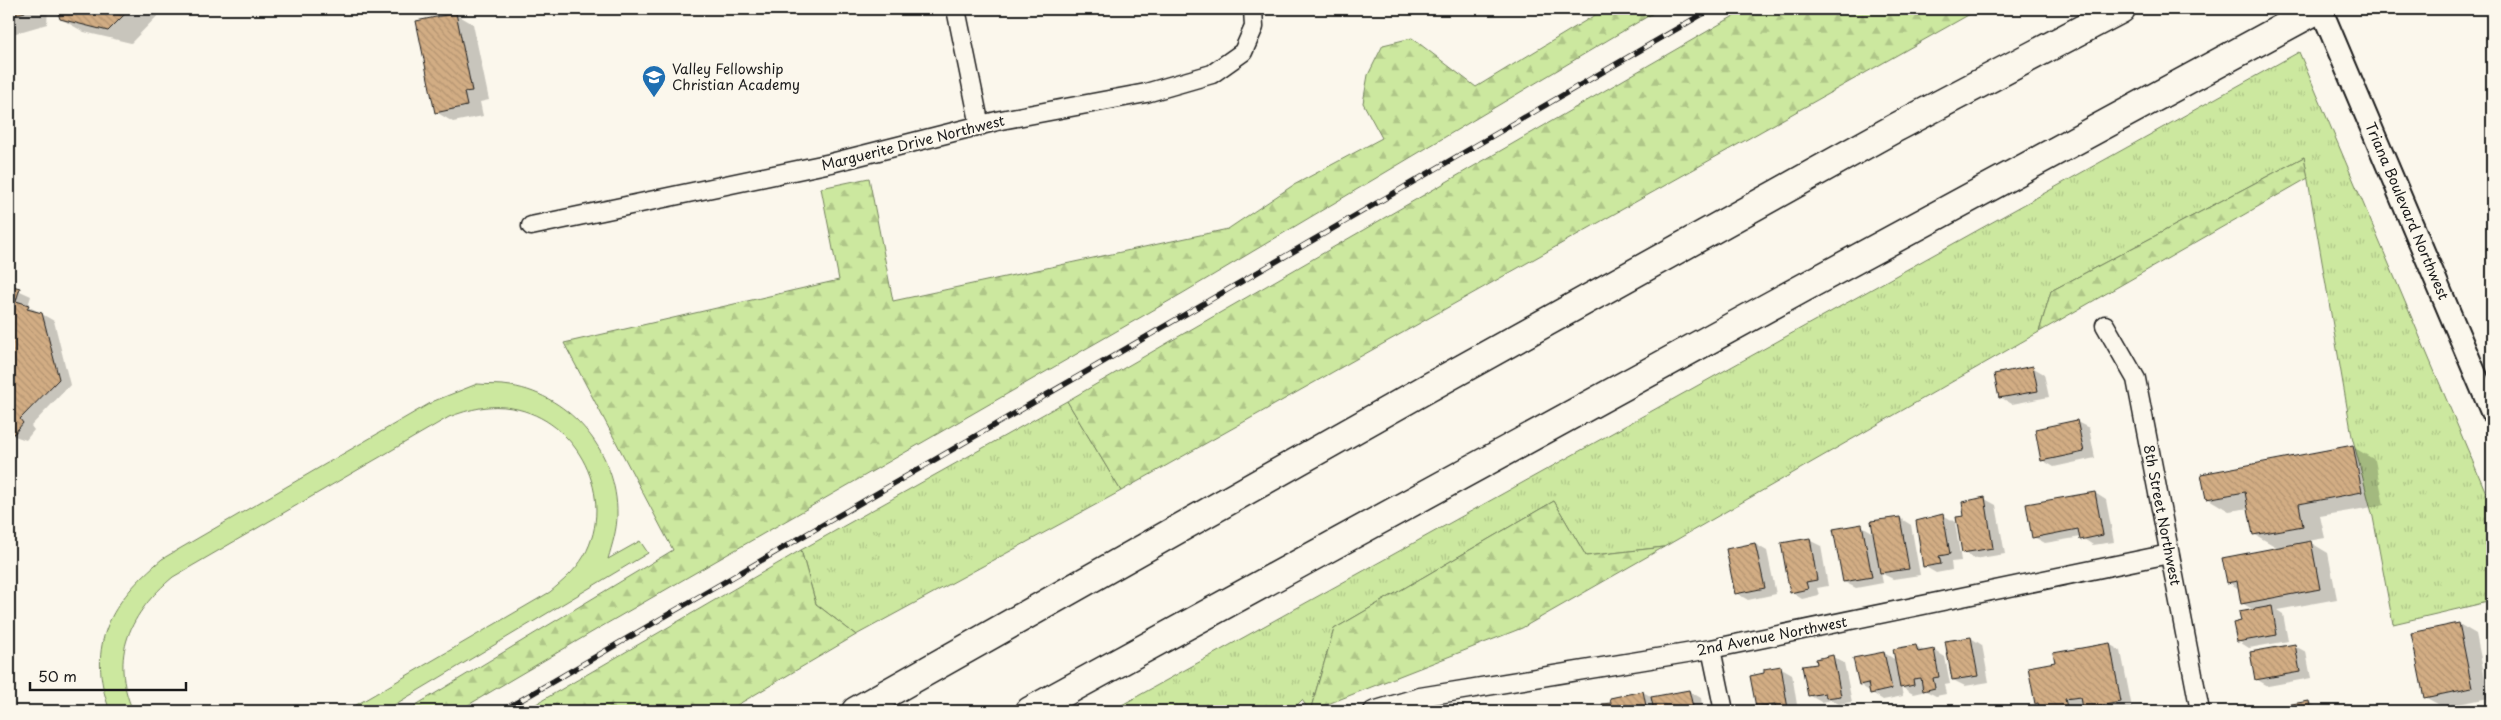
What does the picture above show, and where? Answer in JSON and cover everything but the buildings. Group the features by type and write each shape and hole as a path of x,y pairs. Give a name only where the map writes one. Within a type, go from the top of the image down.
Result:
{"highway":[{"path":"856,711 1150,544 1897,127 2121,9"},
{"path":"1030,711 1241,597 1794,292 2319,9"}],"street":[{"path":"956,9 980,126"},
{"name":"Marguerite Drive Northwest","path":"531,226 831,163 980,126 1146,93 1212,74 1242,52 1254,27 1253,9"},
{"name":"Triana Boulevard Northwest","path":"2319,9 2373,128 2492,413"},
{"name":"8th Street Northwest","path":"2105,325 2136,379 2200,711"},
{"name":"2nd Avenue Northwest","path":"1373,711 1420,697 1711,649 2169,554"},
{"path":"1711,649 1724,711"}],"green space":[{"path":"1605,9 1660,9 1183,293 458,711 406,711 673,550 564,343 839,280 821,188 869,178 893,301 1228,229 1292,186 1382,138 1363,103 1368,75 1383,45 1412,38 1476,87"},
{"path":"1746,9 1979,9 1121,491 1067,401"},
{"path":"2299,52 2492,507 2492,601 2393,624 2373,517 2352,436 2304,157 2051,291 2039,332 1664,547 1586,556 1554,501 1334,629 1310,711 1302,700 1291,711 1111,711"},
{"path":"2304,157 2308,178 2039,332 2051,291"},
{"path":"477,384 507,385 533,392 553,402 572,415 587,431 600,450 615,492 617,521 608,559 640,541 648,553 384,711 346,711 550,592 568,576 584,556 593,533 596,510 593,487 585,464 572,444 556,428 535,415 512,408 488,407 465,412 449,417 173,577 145,605 128,637 124,654 123,672 126,691 133,711 110,711 103,687 100,665 102,645 108,626 117,608 144,575 162,559 434,401"},
{"path":"1067,401 1121,491 856,635 816,604 801,550"},
{"path":"1554,501 1586,556 1664,547 1522,628 1310,711 1334,629"},
{"path":"801,550 816,604 856,635 727,711 524,711"}],"railway":[{"path":"502,711 1711,9"}],"place":[{"name":"Valley Fellowship Christian Academy","path":"654,98"}]}
